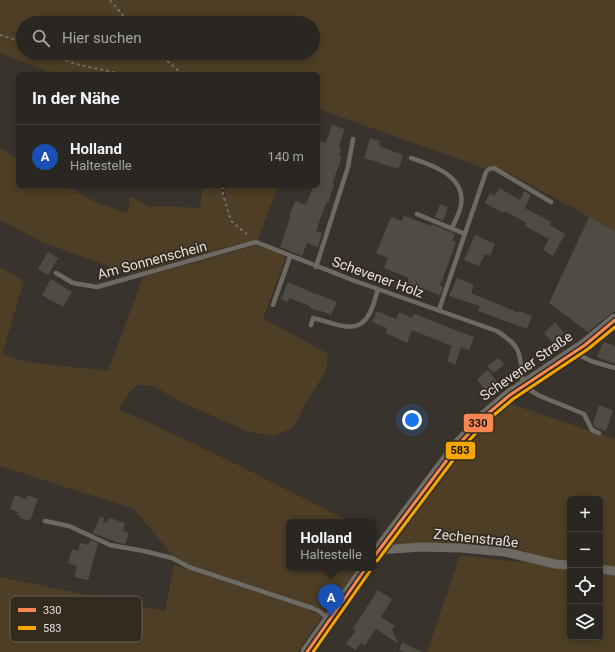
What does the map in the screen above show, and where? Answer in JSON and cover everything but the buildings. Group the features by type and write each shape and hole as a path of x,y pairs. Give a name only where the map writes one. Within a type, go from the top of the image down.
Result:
{"main road":[{"name":"Schevener Straße","path":"376,554 459,444 485,416 502,401 523,386 585,345 615,320"},
{"path":"306,652 364,571"}],"street":[{"name":"Zechenstraße","path":"376,554 420,547 460,548 505,552 555,564 567,565"},
{"path":"603,569 615,571"}],"lane":[{"path":"316,267 348,167 353,139"},
{"path":"411,158 446,172 460,190 461,204 452,228"},
{"path":"439,310 486,172 489,168 494,168 551,202"},
{"path":"417,214 465,234"},
{"name":"Schevener Holz","path":"256,242 316,267 497,331 510,339 516,345 520,354 523,386"},
{"name":"Am Sonnenschein","path":"56,273 73,283 97,287 256,242"},
{"path":"273,305 290,257"},
{"path":"311,325 313,318 346,326 357,327 365,321 378,289"},
{"path":"573,352 591,361 615,368"},
{"path":"523,386 540,396 584,414 592,430 599,433"},
{"path":"45,521 69,526 110,545 172,558 189,567 312,608 330,619"}],"path":[{"path":"110,0 123,16"},
{"path":"0,35 16,40"},
{"path":"66,60 75,64 113,72"},
{"path":"166,60 180,72"},
{"path":"223,188 223,194 231,222 256,242"}],"shaded area":[{"path":"0,0 615,0 615,231 494,165 484,168 320,110 320,72 49,72 18,60 320,60 320,16 16,16 16,59 0,53"},
{"path":"0,148 16,158 16,188 70,188 95,202 127,213 131,196 149,207 162,206 200,208 202,193 205,188 221,188 222,194 226,201 225,188 277,188 257,241 238,244 130,274 42,242 0,220"},
{"path":"257,245 286,257 263,318 328,354 326,371 306,402 292,428 274,436 246,431 177,400 154,386 137,385 129,393 119,410 146,421 228,460 345,519 286,519 286,571 357,571 327,613 313,606 189,564 173,556 134,509 0,466 0,267 24,281 2,354 27,362 108,371 143,277"},
{"path":"508,403 615,439 615,652 427,652 460,555 528,563 525,551 461,545 391,544 455,456 486,421"},
{"path":"174,565 305,608 322,616 298,652 0,652 0,577 92,596 10,596 10,642 142,642 142,606 165,611"}],"transit line":[{"name":"330","path":"376,554 459,444 485,416 510,395 585,345 615,320"},
{"name":"583","path":"377,561 463,447 488,420 513,399 588,349 615,327"},
{"name":"330","path":"307,652 364,571"},
{"name":"583","path":"313,652 370,571"}],"place":[{"name":"Holland","path":"331,617"}]}
